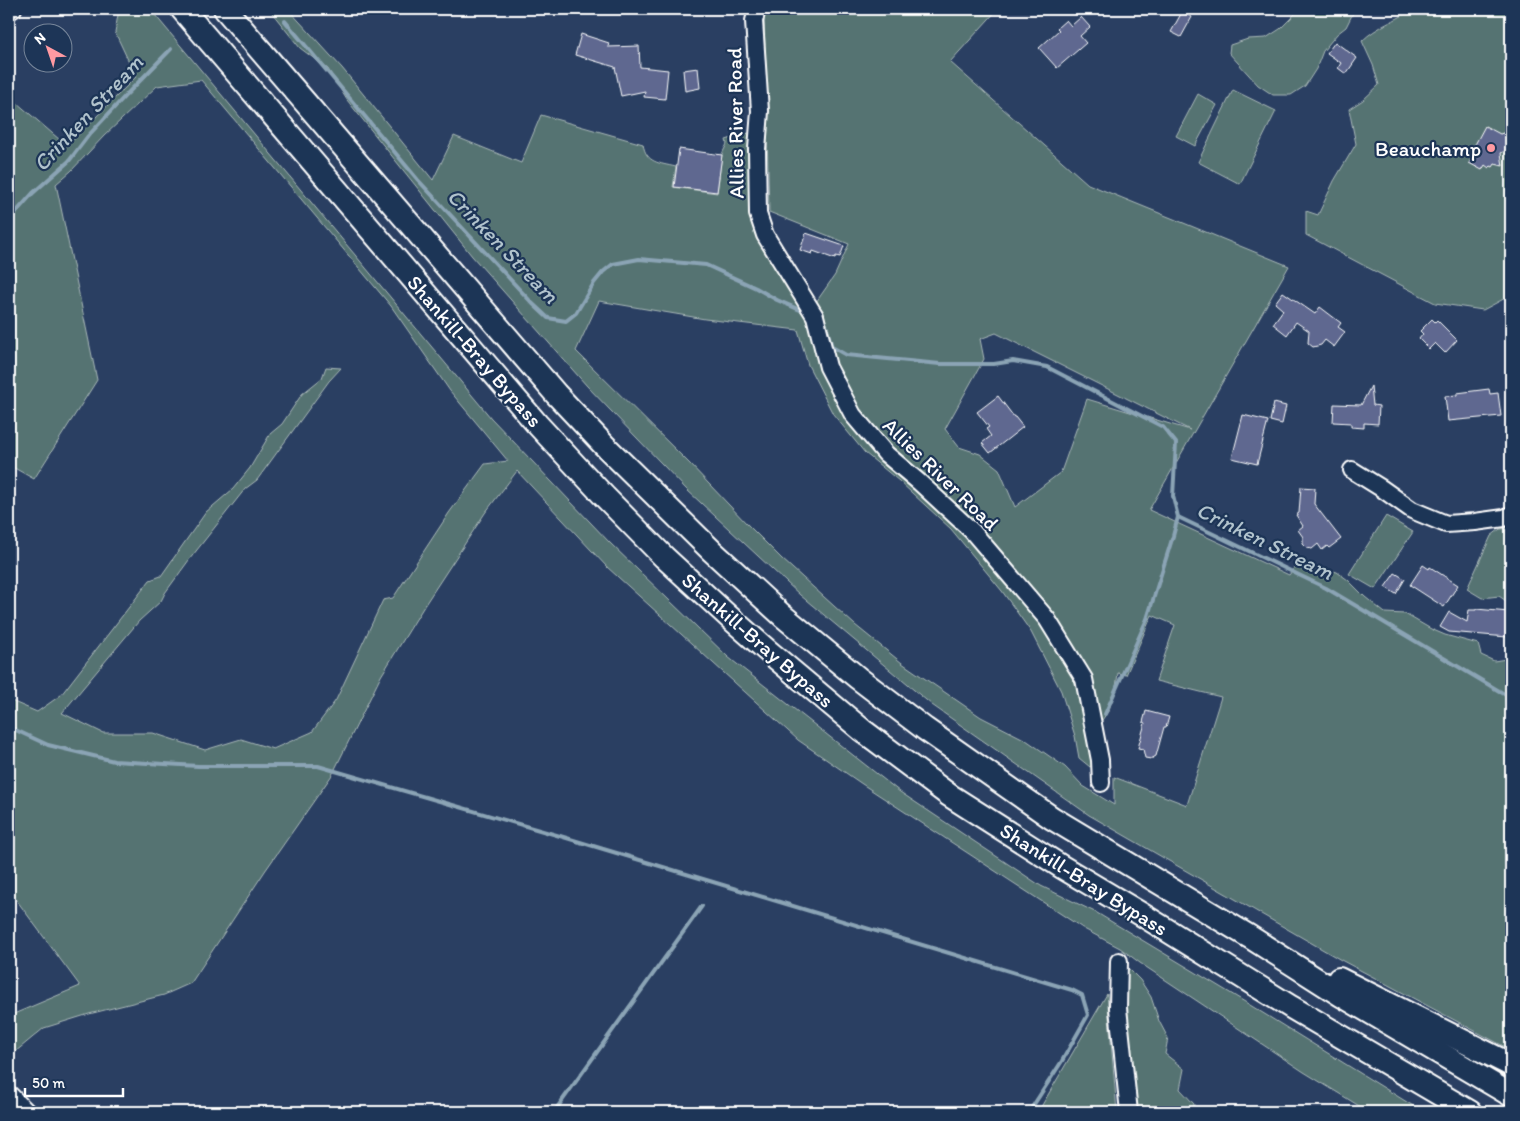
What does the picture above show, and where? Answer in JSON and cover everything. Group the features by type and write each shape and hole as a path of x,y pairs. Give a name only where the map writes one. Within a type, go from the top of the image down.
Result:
{"highway":[{"name":"Shankill-Bray Bypass","path":"182,9 537,424 664,557 728,616 862,730 950,795 1062,867 1290,1007 1470,1112"},
{"name":"Shankill-Bray Bypass","path":"225,9 556,394 604,445 712,551 821,649 903,712 1052,818 1250,937 1342,995 1511,1095"},
{"path":"1250,937 1372,994 1511,1065"},
{"path":"1290,1007 1340,1045 1441,1112"}],"street":[{"path":"9,11 13,9"},
{"name":"Allies River Road","path":"757,9 754,21 760,111 757,149 758,214 765,235 815,316 828,366 853,415 886,454 972,530 1047,619 1084,679 1100,760 1101,783"},
{"path":"1352,470 1412,510 1446,524 1504,518 1511,515"},
{"path":"1119,961 1118,1008 1129,1112"},
{"path":"9,1094 27,1112"}],"green space":[{"path":"119,9 150,9 491,418 610,543 728,657 900,792 1041,886 1097,913 1423,1112 1369,1112 1304,1072 1120,948 1084,929 798,740 607,567 517,471 485,513 381,676 332,775 265,871 191,983 164,995 89,1014 44,1028 9,1057 9,1016 80,986 9,890 9,700 37,712 61,695 150,580 161,576 206,512 233,489 250,468 270,434 282,424 302,394 322,378 326,367 341,368 329,381 257,480 245,489 189,560 161,601 139,621 62,713 103,733 153,733 205,750 241,739 273,749 312,732 336,700 383,600 393,598 449,513 485,464 508,461 450,391 391,306 201,80 157,86 56,184 97,380 34,479 9,465 9,96 67,146 136,77 115,32"},
{"path":"269,9 288,9 342,68 433,180 454,136 521,163 541,115 643,144 650,159 676,167 673,187 717,193 722,154 727,144 726,140 752,132 750,186 809,325 814,305 835,275 849,244 769,212 764,9 998,9 950,62 1088,184 1289,266 1149,510 1289,575 1298,563 1306,562 1337,572 1385,613 1405,614 1445,635 1478,644 1481,655 1494,661 1506,659 1511,650 1511,1050 1341,960 1089,815 932,705 800,595 687,490 587,386 472,256 347,100 328,69 300,48","holes":["599,301 705,319 798,330 808,365 833,414 865,453 899,481 951,529 1002,591 1031,632 1061,691 1075,736 1079,758 1090,767 1097,763 1100,723 1109,710 1118,673 1126,675 1152,615 1175,625 1156,681 1221,697 1187,805 1114,777 1114,805 1083,786 1065,767 1026,740 981,717 902,663 855,625 782,559 576,351","996,333 1190,430 1087,399 1061,472 1015,507 999,469 980,454 959,447 945,429 984,359 980,339"]},
{"path":"1300,9 1355,9 1346,27 1337,34 1323,51 1316,69 1305,86 1291,95 1273,95 1258,85 1229,53 1230,45 1248,39 1266,38 1280,29"},
{"path":"1413,9 1511,9 1511,295 1483,310 1435,303 1306,235 1306,211 1318,215 1334,181 1356,144 1349,109 1363,100 1379,85 1373,65 1362,41 1374,31"},
{"path":"1233,90 1276,111 1240,184 1198,162"},
{"path":"1198,94 1217,105 1195,146 1176,136"},
{"path":"1386,516 1413,532 1375,589 1349,574"},
{"path":"1511,528 1511,608 1509,603 1499,596 1482,598 1467,589 1491,536 1500,529"},
{"path":"1124,964 1140,980 1151,997 1159,1021 1168,1038 1165,1054 1184,1069 1180,1089 1194,1104 1193,1112 1138,1112 1132,1070"},
{"path":"1107,994 1117,1112 1038,1112"}],"building":[{"path":"1182,12 1192,17 1181,37 1171,32"},
{"path":"1081,17 1090,27 1080,36 1086,43 1057,68 1039,48 1059,30 1057,28 1066,20 1071,26"},
{"path":"581,34 609,43 608,47 639,46 640,67 668,70 665,99 644,97 645,91 621,96 615,67 575,55"},
{"path":"1335,42 1357,58 1346,74 1338,68 1341,63 1327,53"},
{"path":"698,68 700,88 685,91 683,70"},
{"name":"Beauchamp","path":"1485,126 1500,134 1506,132 1506,142 1511,148 1501,153 1503,166 1495,164 1489,168 1485,165 1482,170 1469,163 1473,155 1470,154"},
{"path":"679,149 722,155 717,192 674,187"},
{"path":"806,233 844,246 840,257 836,256 835,259 813,251 812,254 800,250"},
{"path":"1283,292 1315,314 1320,307 1341,323 1338,327 1345,332 1334,347 1325,340 1321,345 1313,347 1308,343 1309,331 1296,322 1287,335 1273,324 1283,310 1275,303"},
{"path":"1432,319 1435,322 1437,320 1457,340 1445,353 1435,343 1429,349 1419,339 1423,334 1420,331"},
{"path":"1371,386 1373,405 1379,406 1378,424 1364,423 1364,428 1351,427 1351,423 1333,422 1334,404 1361,405"},
{"path":"1489,389 1490,394 1498,393 1501,416 1448,421 1445,396"},
{"path":"998,396 1023,427 990,453 982,443 991,436 986,429 989,427 977,412"},
{"path":"1274,403 1286,406 1282,424 1270,421"},
{"path":"1243,415 1268,421 1257,464 1232,458"},
{"path":"1301,487 1315,488 1314,504 1341,539 1329,548 1327,546 1322,550 1318,544 1312,549 1307,548 1303,544 1303,537 1298,530 1303,526 1296,515 1299,513"},
{"path":"1423,565 1429,569 1430,567 1458,585 1444,607 1410,585"},
{"path":"1395,573 1405,579 1396,594 1385,587"},
{"path":"1469,610 1509,612 1507,637 1449,632 1440,627 1449,612 1467,622"},
{"path":"1146,711 1169,717 1166,727 1164,727 1156,756 1151,759 1145,758 1143,749 1138,748 1145,723 1143,722"}],"waterway":[{"name":"Crinken Stream","path":"285,21 418,180 548,318 566,321 576,313 603,272 613,264 639,259 706,265 800,310"},
{"name":"Crinken Stream","path":"9,220 33,193 69,161 88,136 171,49"},
{"name":"Crinken Stream","path":"825,322 832,347 846,355 940,364 994,364 1013,361 1047,367 1163,427 1176,443 1173,496 1178,517 1326,588 1511,698"},
{"path":"1105,714 1147,619 1178,517"},
{"path":"9,727 48,745 114,761 198,766 318,766 560,836 1072,990 1082,995 1088,1015 1062,1061 1029,1112"},
{"path":"554,1112 702,906"}],"place":[{"name":"Beauchamp","path":"1491,148"}]}
